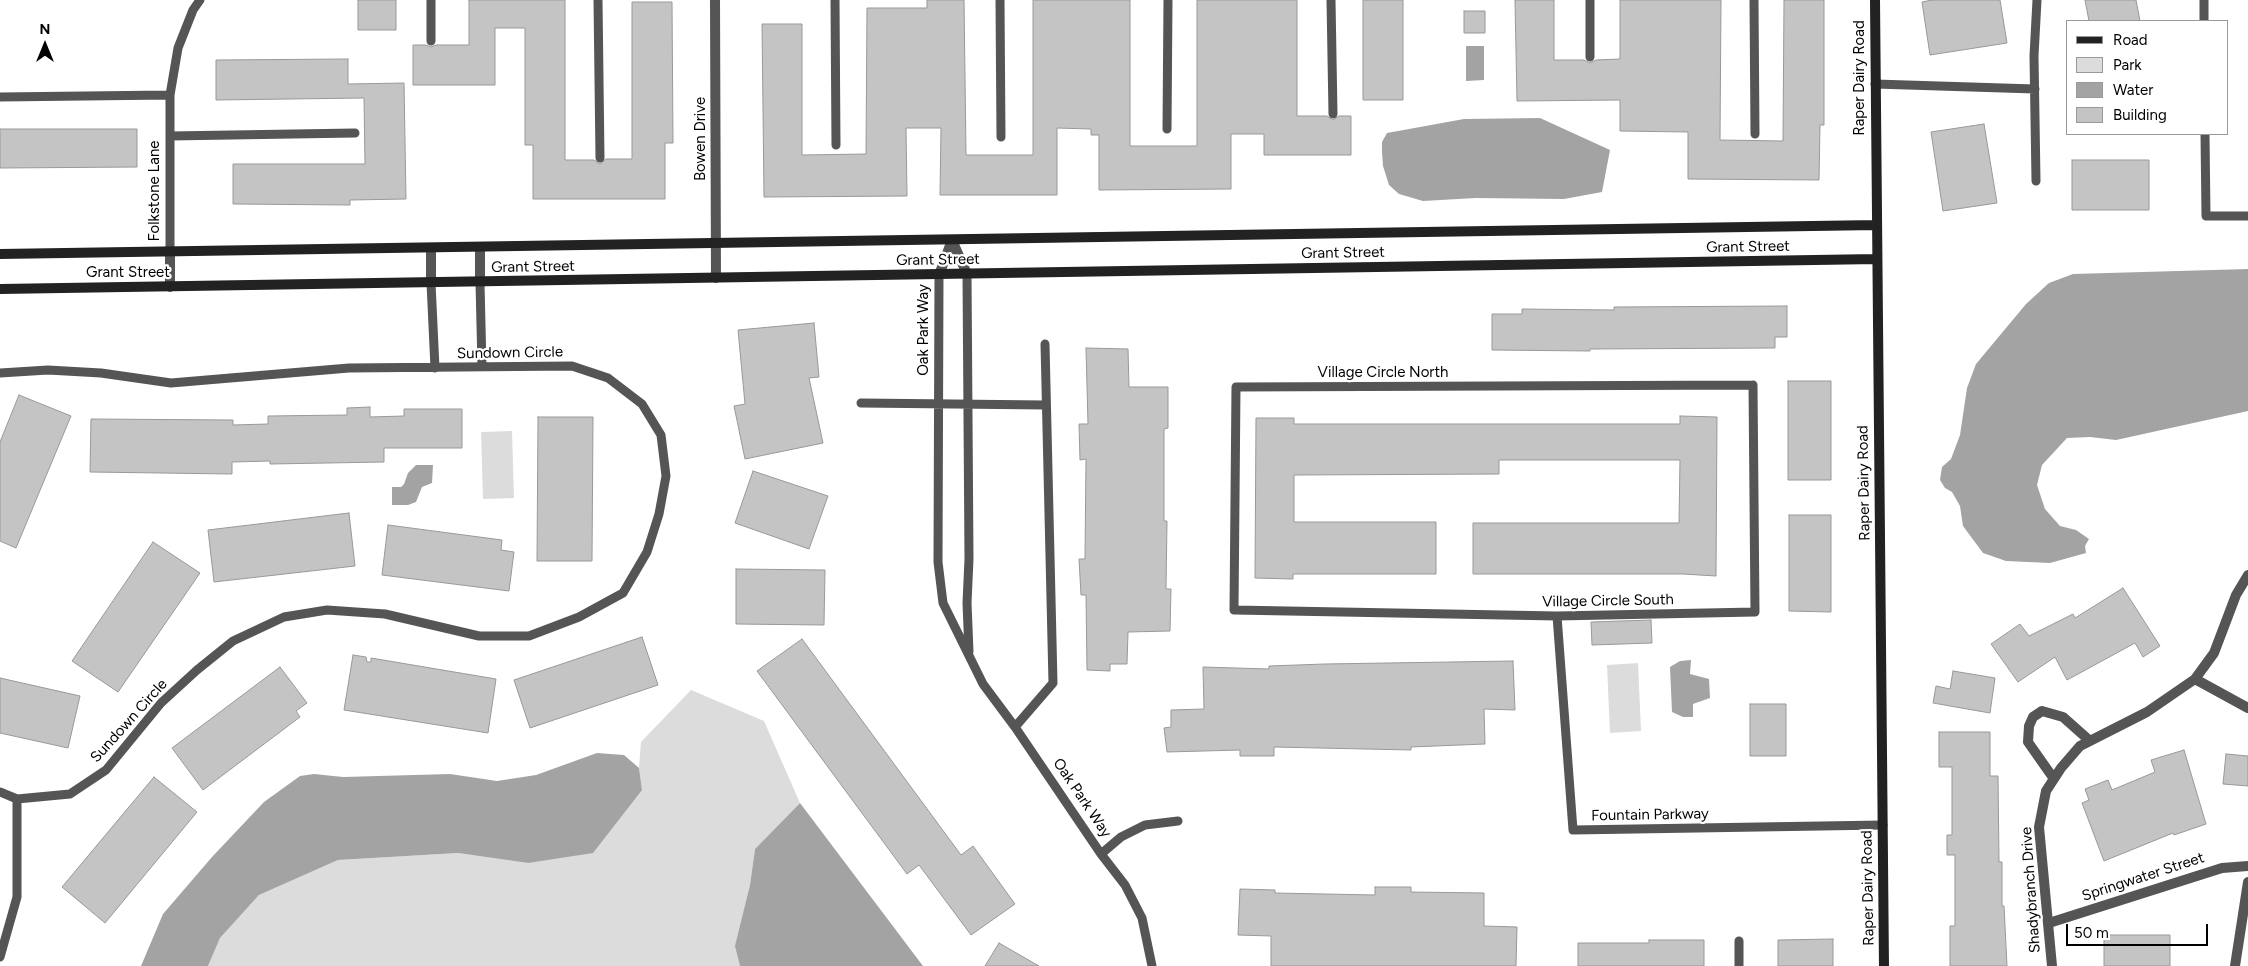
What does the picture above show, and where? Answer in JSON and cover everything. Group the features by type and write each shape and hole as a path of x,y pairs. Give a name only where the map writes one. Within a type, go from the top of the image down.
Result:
{"street":[{"name":"Bowen Drive","path":"715,0 716,278"},
{"name":"Raper Dairy Road","path":"1875,0 1884,966"},
{"name":"Grant Street","path":"0,254 431,249 1877,225"},
{"name":"Oak Park Way","path":"952,240 968,274"},
{"name":"Oak Park Way","path":"939,275 952,240"},
{"path":"480,248 480,283"},
{"path":"431,249 431,283"},
{"name":"Folkstone Lane","path":"170,252 170,287"},
{"name":"Grant Street","path":"0,289 480,283 1877,259"},
{"name":"Shadybranch Drive","path":"2052,966 2039,827 2046,791 2061,768 2080,746 2147,712 2196,679 2214,653 2236,595 2248,575"},
{"path":"2196,679 2248,708"},
{"path":"2054,779 2028,742 2029,726 2033,718 2042,712 2063,717 2090,741"},
{"name":"Springwater Street","path":"2049,923 2222,868 2248,866"},
{"path":"2235,966 2248,882"}],"lane":[{"name":"Folkstone Lane","path":"170,252 170,95 178,48 192,10 200,0"},
{"path":"431,0 431,41"},
{"path":"598,0 600,158"},
{"path":"835,0 836,145"},
{"path":"1000,0 1000,137"},
{"path":"1167,129 1168,0"},
{"path":"1331,0 1332,114"},
{"path":"1590,0 1590,57"},
{"path":"1754,0 1755,134"},
{"path":"2036,181 2035,89 2037,0"},
{"path":"2204,0 2204,20"},
{"path":"1875,84 2035,89"},
{"path":"0,97 170,95"},
{"path":"170,136 355,132"},
{"path":"2205,135 2206,216 2248,216"},
{"name":"Oak Park Way","path":"968,274 969,560 967,603 969,655"},
{"name":"Oak Park Way","path":"939,275 938,562 942,603 984,684 1101,854 1125,885 1142,918 1152,966"},
{"path":"431,283 435,368"},
{"path":"480,283 482,367"},
{"path":"1015,727 1054,683 1045,405 1045,344"},
{"name":"Sundown Circle","path":"0,373 48,370 92,372 171,382 349,368 572,366 608,378 642,404 661,435 666,476 659,514 647,552 623,593 579,617 529,636 479,636 385,614 337,610 284,617 233,641 197,670 161,703 106,770 70,794 17,799 0,792"},
{"name":"Village Circle North","path":"1234,610 1236,387 1753,385"},
{"name":"Village Circle South","path":"1234,610 1557,616 1755,612 1753,385"},
{"path":"861,403 1045,405"},
{"name":"Fountain Parkway","path":"1557,616 1573,830 1883,825"},
{"path":"0,957 17,897 17,799"},
{"path":"1101,854 1121,837 1145,825 1178,821"},
{"path":"1739,941 1739,966"}],"green space":[{"path":"512,431 514,498 483,499 481,432"},
{"path":"1638,663 1641,731 1610,733 1607,665"},
{"path":"691,690 764,721 800,803 755,849 750,885 736,946 740,966 208,966 220,938 259,895 338,860 458,853 528,863 642,790 639,768 641,742"}],"water":[{"path":"1466,46 1484,46 1484,80 1466,81"},
{"path":"1540,118 1610,150 1602,192 1564,199 1476,198 1423,201 1399,194 1389,185 1383,166 1382,152 1382,142 1387,133 1464,119"},
{"path":"2248,269 2248,411 2116,440 2090,437 2067,438 2042,465 2037,485 2045,509 2060,526 2076,530 2089,539 2085,546 2086,553 2050,563 2006,561 1983,553 1963,526 1960,506 1952,492 1945,488 1940,480 1942,467 1951,459 1960,435 1967,388 1976,364 2026,304 2049,283 2073,274"},
{"path":"416,465 433,465 432,483 422,487 416,502 408,505 392,505 392,487 401,487 408,473"},
{"path":"1691,660 1690,674 1709,679 1710,698 1693,704 1693,717 1683,717 1672,712 1670,667 1680,661"},
{"path":"597,753 624,755 639,768 642,790 593,853 528,863 458,853 338,860 259,895 220,938 208,966 141,966 163,914 212,857 264,802 300,776 314,774 343,777 450,774 497,781 536,775"},
{"path":"800,803 923,966 740,966 735,946 750,885 755,849"}],"building":[{"path":"358,0 396,0 396,30 358,30"},
{"path":"469,0 565,0 565,160 594,160 600,164 606,159 632,159 632,2 672,2 673,143 665,143 665,199 533,199 533,145 525,145 525,28 495,28 495,85 413,85 413,45 431,47 436,45 469,45"},
{"path":"927,0 964,0 966,155 1033,155 1033,0 1130,0 1130,146 1197,146 1197,0 1297,0 1297,116 1327,116 1333,120 1339,116 1351,116 1351,155 1264,155 1264,134 1231,134 1231,189 1099,190 1099,135 1091,135 1091,129 1057,128 1057,195 940,195 941,128 906,128 907,196 764,197 762,24 802,24 802,155 866,154 867,8 927,8"},
{"path":"1363,0 1403,0 1403,100 1363,100"},
{"path":"1515,0 1554,0 1554,60 1584,60 1590,63 1596,60 1620,59 1620,0 1721,0 1720,140 1783,141 1784,0 1824,0 1824,125 1820,125 1819,180 1688,179 1688,132 1620,131 1620,100 1517,101"},
{"path":"1932,0 2000,0 2007,43 1930,55 1922,2"},
{"path":"2085,0 2136,0 2140,20 2089,20"},
{"path":"1464,11 1485,11 1485,33 1464,33"},
{"path":"348,59 348,84 404,83 406,199 350,200 350,205 233,204 233,164 365,164 364,98 216,100 216,60"},
{"path":"1984,124 1997,203 1943,211 1931,132"},
{"path":"0,129 137,129 137,167 0,168"},
{"path":"2072,160 2149,160 2149,210 2072,210"},
{"path":"1787,306 1787,337 1775,337 1775,348 1590,349 1590,351 1492,350 1492,314 1522,314 1522,309 1614,310 1614,307"},
{"path":"814,323 819,377 809,378 823,443 745,459 734,406 745,404 738,330"},
{"path":"1086,348 1128,349 1129,387 1168,387 1168,428 1164,429 1164,521 1167,521 1166,589 1171,589 1170,631 1128,632 1127,664 1110,664 1110,671 1087,670 1086,595 1081,595 1079,559 1085,559 1086,459 1080,460 1079,424 1088,424"},
{"path":"1788,381 1831,381 1831,480 1788,480"},
{"path":"19,395 71,416 16,548 0,541 0,442"},
{"path":"370,407 370,417 404,416 404,409 462,409 462,448 384,448 384,462 270,464 270,461 232,462 232,474 90,472 91,419 233,420 233,425 268,424 268,416 347,415 347,408"},
{"path":"1680,416 1717,417 1716,576 1683,574 1473,574 1473,523 1679,523 1680,460 1499,460 1499,474 1294,475 1294,522 1436,522 1436,574 1293,574 1293,579 1255,578 1256,418 1294,418 1294,424 1680,424"},
{"path":"538,417 593,417 592,561 537,561"},
{"path":"753,471 828,496 809,549 735,523"},
{"path":"349,513 355,566 214,582 208,530"},
{"path":"1789,515 1831,515 1831,612 1789,611"},
{"path":"388,525 502,540 501,550 514,552 509,591 382,575"},
{"path":"153,542 200,573 118,692 72,661"},
{"path":"736,569 825,570 824,625 736,624"},
{"path":"2123,588 2160,646 2143,657 2135,643 2067,680 2055,657 2018,682 1991,644 2020,624 2029,636 2073,614 2075,618"},
{"path":"1651,620 1652,643 1592,645 1591,622"},
{"path":"642,637 658,685 530,728 514,680"},
{"path":"802,639 961,855 973,846 1015,904 971,935 919,865 907,874 757,671"},
{"path":"353,655 366,657 367,662 371,662 371,658 496,679 488,733 344,710"},
{"path":"1513,661 1515,710 1484,709 1485,744 1411,747 1411,750 1274,747 1274,756 1240,756 1240,750 1167,752 1164,728 1171,727 1171,710 1204,709 1203,667 1269,669 1269,666 1325,664"},
{"path":"280,667 307,703 296,711 300,717 203,790 172,748"},
{"path":"1953,671 1995,678 1990,713 1933,703 1936,686 1950,689"},
{"path":"0,678 80,696 68,748 0,733"},
{"path":"1750,704 1786,704 1786,756 1750,756"},
{"path":"1939,732 1990,732 1990,776 1998,776 1999,862 2002,862 2002,906 2004,906 2007,966 1950,966 1950,926 1955,926 1955,855 1947,855 1947,835 1952,835 1952,767 1939,767"},
{"path":"2184,750 2206,824 2174,835 2173,833 2104,861 2082,803 2089,800 2085,789 2108,780 2112,790 2155,772 2151,760"},
{"path":"2226,754 2248,756 2248,786 2223,784"},
{"path":"154,777 197,812 105,923 62,887"},
{"path":"1375,887 1411,887 1411,892 1484,893 1484,926 1517,927 1516,966 1271,966 1271,936 1238,935 1240,889 1275,890 1275,893 1375,895"},
{"path":"2104,935 2170,935 2170,966 2104,966"},
{"path":"1833,939 1833,966 1778,966 1778,940"},
{"path":"1649,940 1704,940 1704,966 1578,966 1578,943 1649,943"},
{"path":"999,943 1039,966 985,966"}]}
